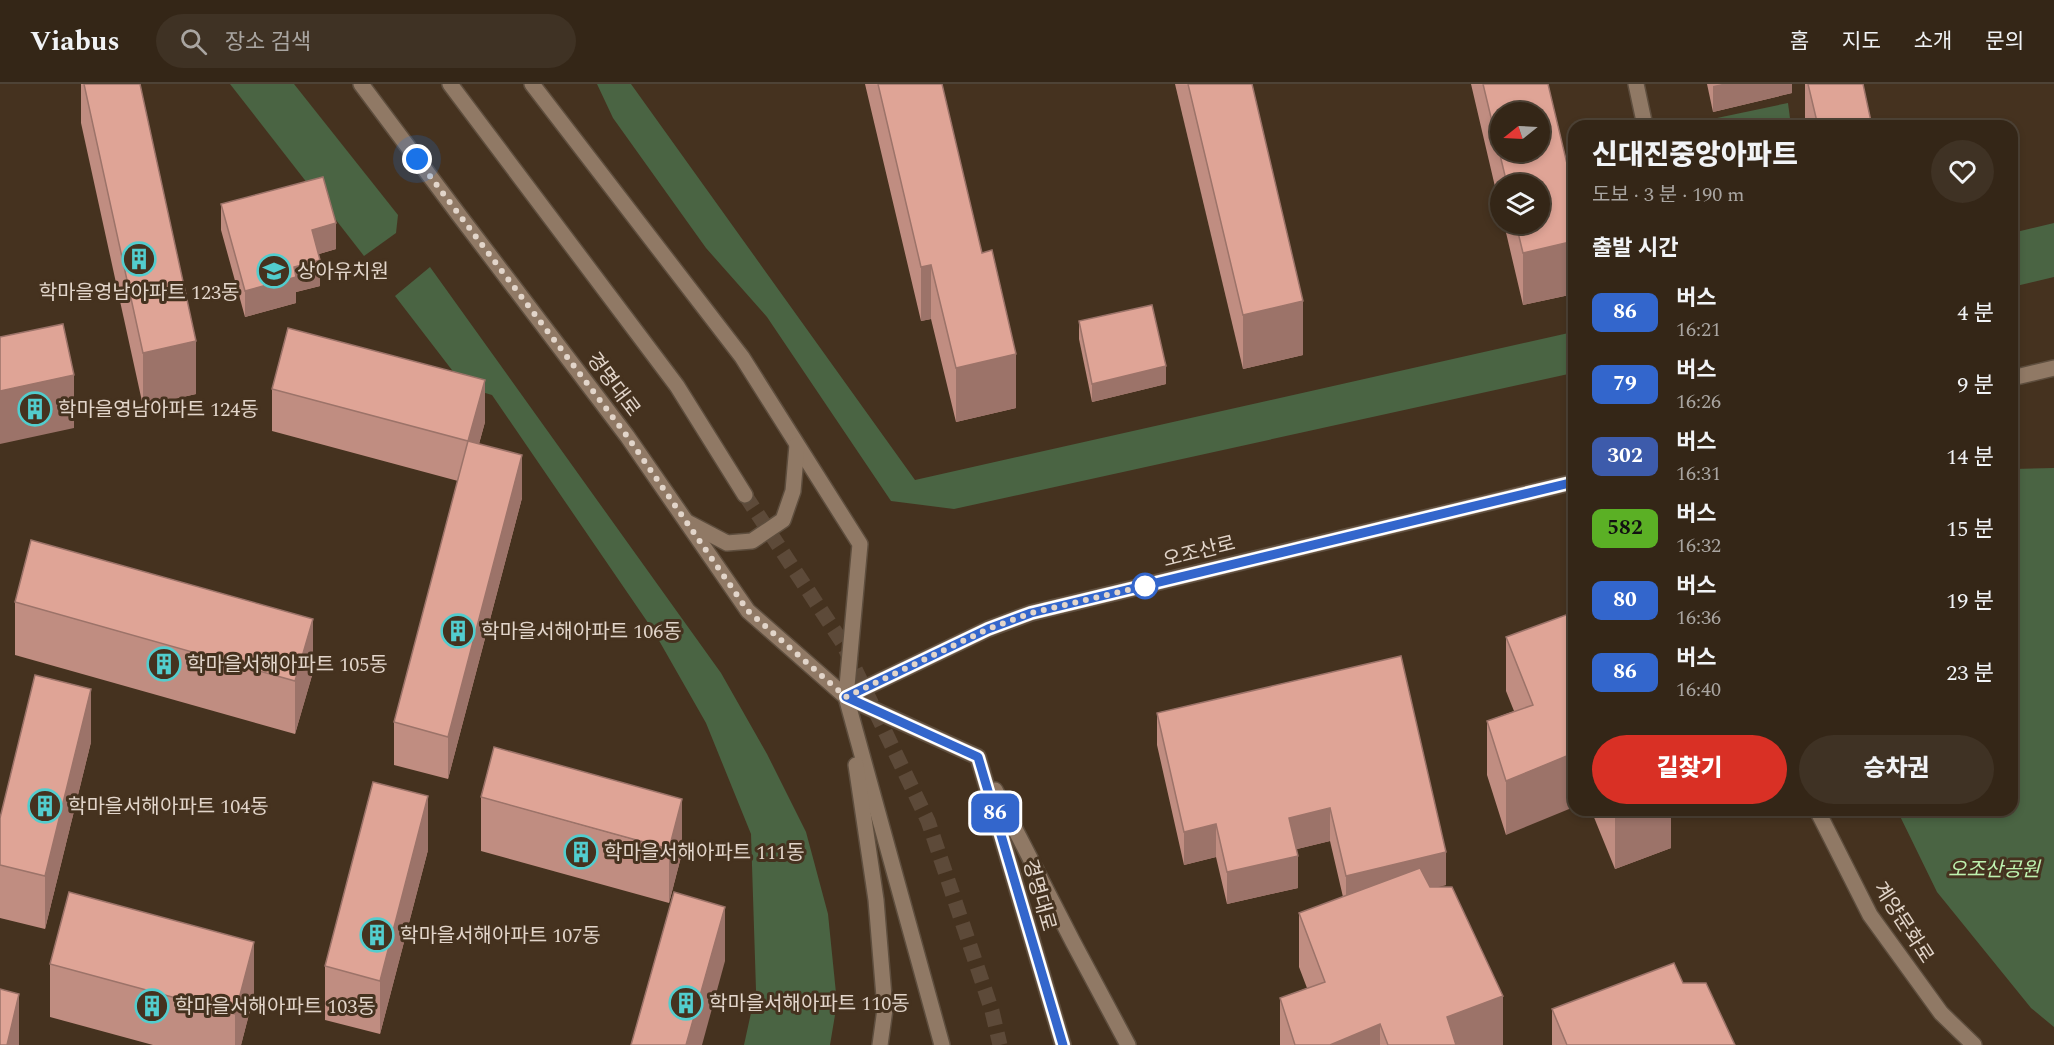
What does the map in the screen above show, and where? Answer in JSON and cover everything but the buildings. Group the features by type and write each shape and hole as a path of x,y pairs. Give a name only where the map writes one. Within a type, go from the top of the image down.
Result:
{"street":[{"name":"경명대로","path":"362,84 627,436 748,611 846,697 978,757 1063,1045"},
{"path":"450,84 677,386 746,495"},
{"path":"532,84 742,357 860,544 846,697 876,900 885,1009 880,1045"},
{"path":"1636,84 1645,120"},
{"path":"2018,377 2054,368"},
{"path":"685,520 727,543 752,541 783,519 793,491 797,445"},
{"name":"오조산로","path":"846,697 988,629 1031,613 1568,483"},
{"path":"846,697 942,1045"},
{"path":"978,757 1067,932 1128,1045"},
{"name":"계양문화로","path":"1820,816 1870,915 1941,1013 1974,1045"}],"green space":[{"path":"230,84 294,84 398,215 396,233 364,256"},
{"path":"597,84 631,84 915,480 1568,333 1568,374 954,509 891,501 767,317 706,248 613,118"},
{"path":"1788,103 1790,120 1718,120 1717,118"},
{"path":"2054,223 2054,277 2018,286 2018,232"},
{"path":"430,267 721,673 767,754 806,832 828,914 837,1003 830,1045 744,1045 756,990 751,834 706,723 653,630 492,395 465,387 395,296"},
{"name":"오조산공원","path":"2054,468 2054,1027 2031,1008 1937,892 1900,816 2018,816 2018,469"}],"tunnel":[{"path":"745,495 842,642 928,821 992,1011 1000,1045"}],"bus line":[{"name":"86","path":"1063,1045 978,757 846,697 988,629 1031,613 1568,483"}],"place":[{"name":"학마을영남아파트 123동","path":"139,259"},
{"name":"상아유치원","path":"274,271"},
{"name":"학마을영남아파트 124동","path":"35,409"},
{"name":"학마을서해아파트 106동","path":"458,631"},
{"name":"학마을서해아파트 105동","path":"164,664"},
{"name":"학마을서해아파트 104동","path":"45,806"},
{"name":"학마을서해아파트 111동","path":"581,852"},
{"name":"학마을서해아파트 107동","path":"377,935"},
{"name":"학마을서해아파트 110동","path":"686,1003"},
{"name":"학마을서해아파트 103동","path":"152,1006"}],"route":[{"path":"417,159 627,436 748,611 846,697 988,629 1031,613 1145,586"}]}
